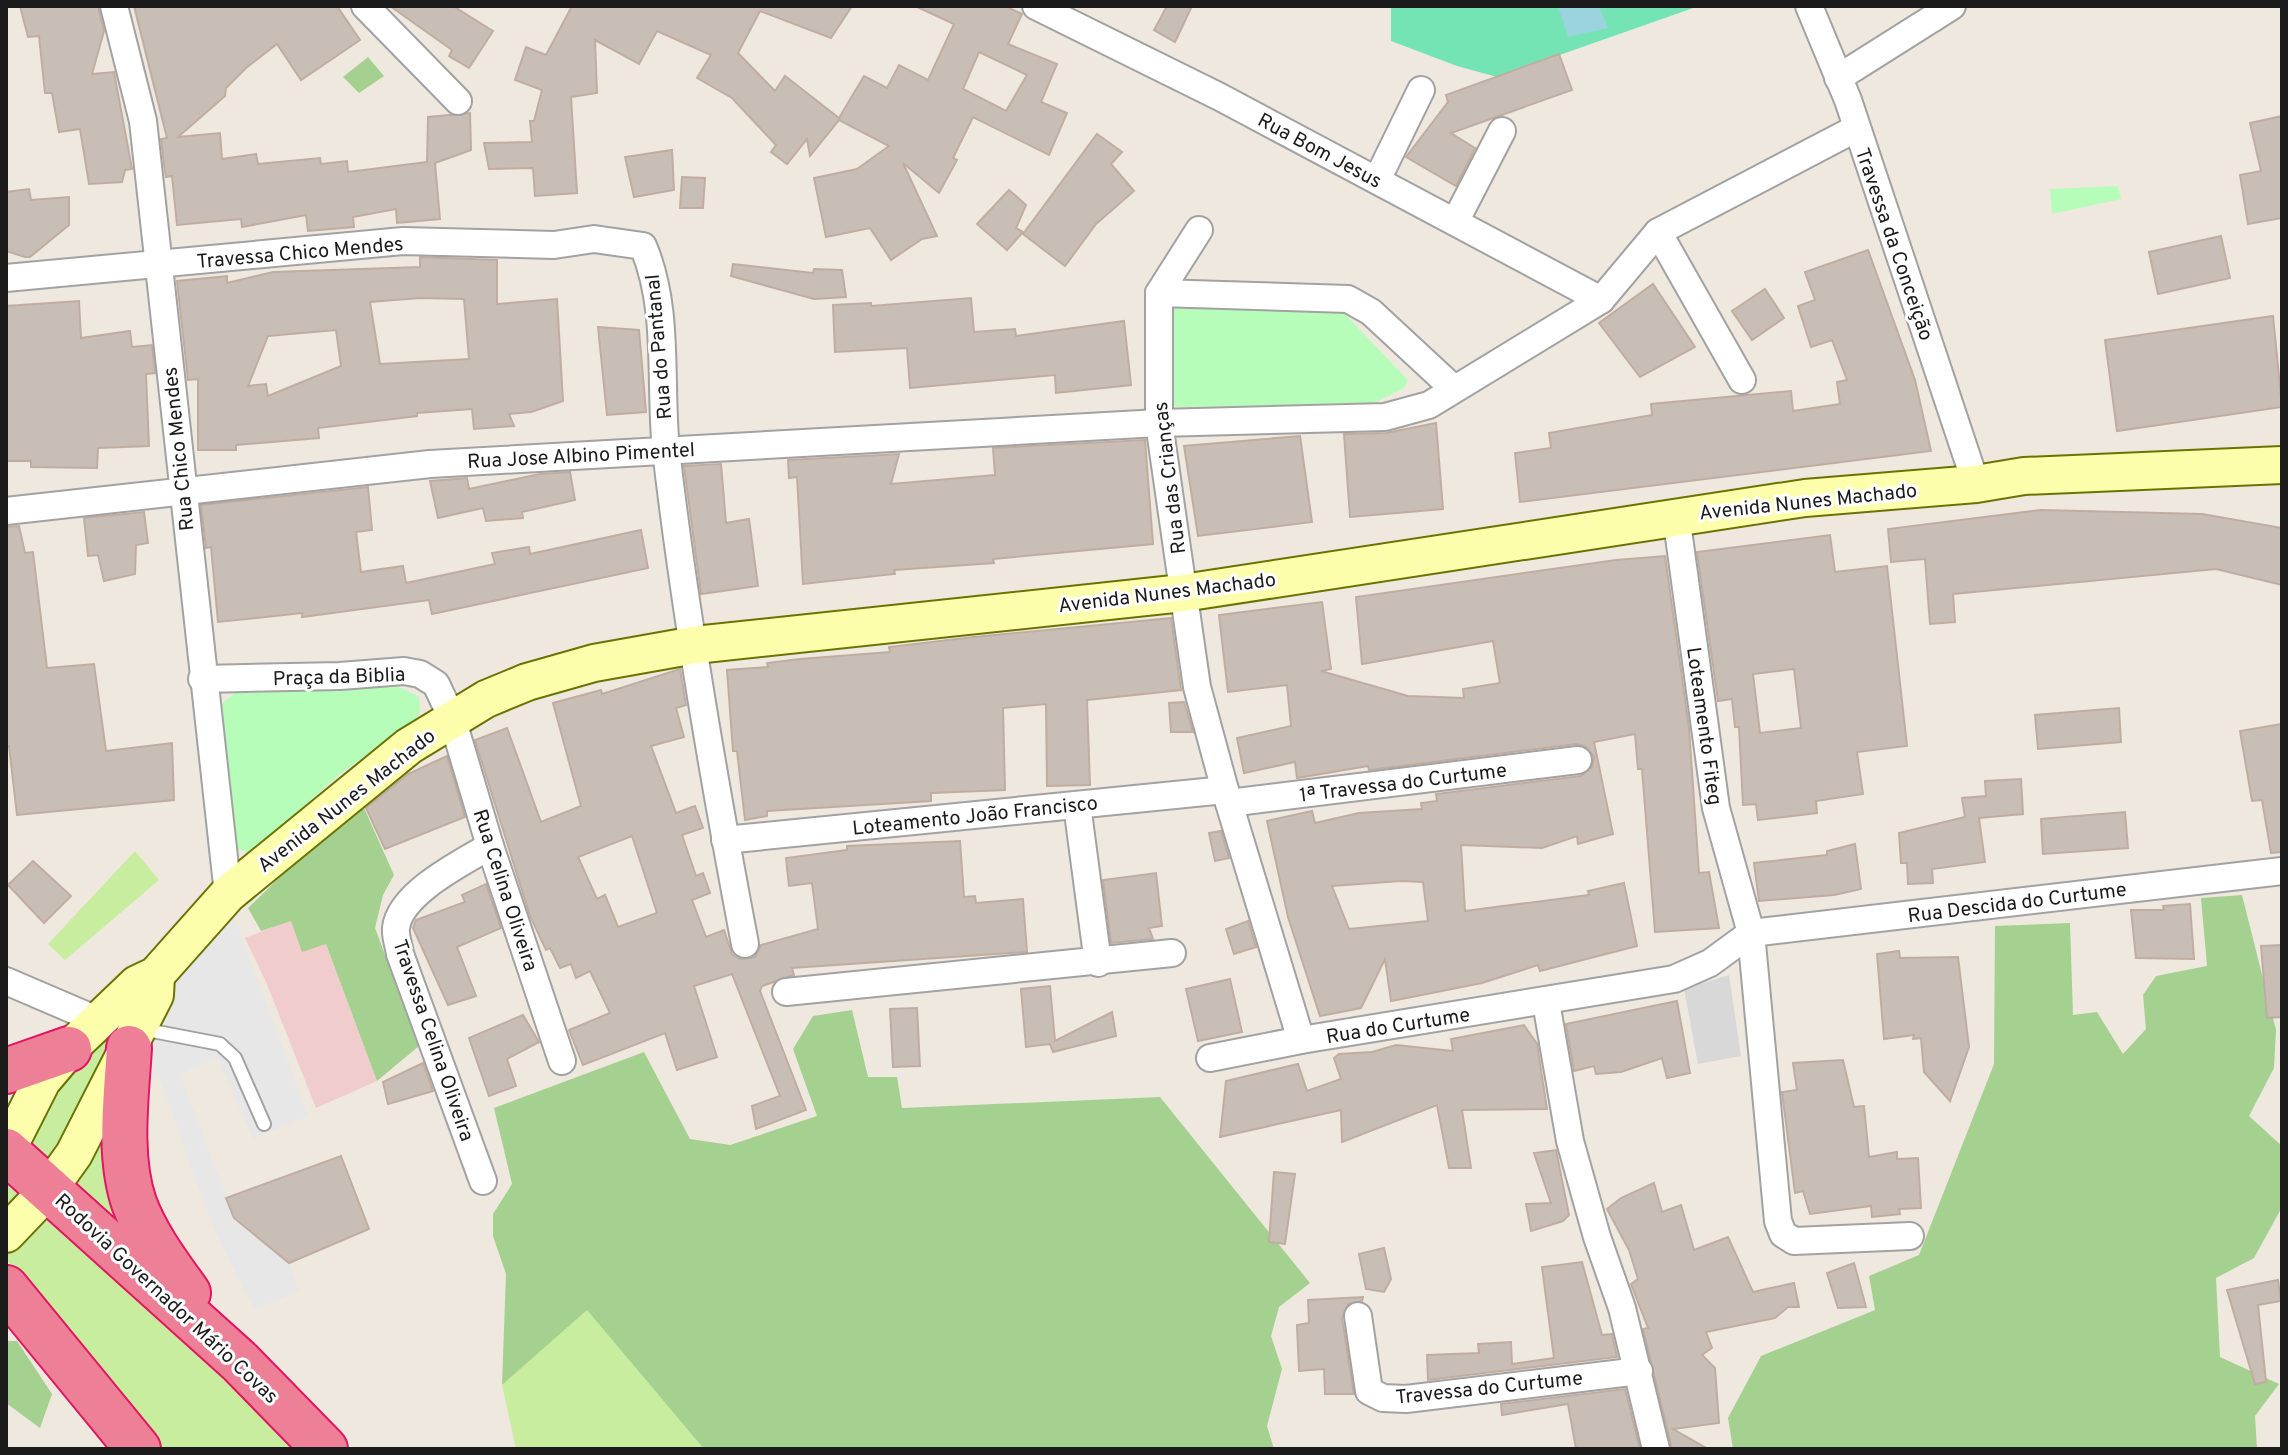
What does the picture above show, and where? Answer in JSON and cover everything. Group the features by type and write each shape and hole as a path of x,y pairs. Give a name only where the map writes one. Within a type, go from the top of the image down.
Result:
{"highway":[{"path":"6,1071 109,1036 134,1201 157,1247 240,1362"},
{"name":"Rodovia Governador Mário Covas","path":"6,1151 240,1362 325,1449"},
{"path":"6,1288 138,1449"}],"street":[{"name":"Rua Chico Mendes","path":"114,6 143,121 228,894"},
{"path":"365,6 458,101"},
{"name":"Rua Bom Jesus","path":"1036,6 1072,14 1601,300"},
{"name":"Travessa da Conceição","path":"1809,6 1838,78 1976,484"},
{"path":"1838,78 1952,6"},
{"path":"1377,180 1421,90"},
{"path":"1742,380 1658,232 1855,129"},
{"path":"1455,222 1502,131"},
{"path":"1159,293 1199,230"},
{"name":"Rua Jose Albino Pimentel","path":"6,511 430,464 1159,423 1385,417 1429,405 1601,300 1658,232"},
{"name":"Travessa Chico Mendes","path":"6,278 403,241 554,245 594,239 643,246"},
{"name":"Rua do Pantanal","path":"643,246 657,290 666,449"},
{"path":"1159,293 1348,299 1371,312 1454,389"},
{"name":"Rua das Crianças","path":"1159,293 1159,423 1183,593"},
{"path":"666,449 725,840 745,944"},
{"name":"Avenida Nunes Machado","path":"6,1151 42,1081 109,1036 155,995 156,975 228,894 409,746 486,699 527,682 594,663 695,645 1183,593 1605,531 1676,515 1805,498 1976,484 2024,476 2282,465"},
{"name":"Loteamento Fiteg","path":"1676,515 1716,808 1751,933 1778,1221 1783,1234 1794,1241 1910,1236"},
{"name":"Rua do Curtume","path":"1183,593 1197,687 1301,1040 1674,979 1710,963 1751,933"},
{"name":"Praça da Biblia","path":"202,679 340,676 404,671 420,674 436,684 452,718"},
{"name":"Rua Celina Oliveira","path":"452,718 490,846 562,1061"},
{"name":"1ª Travessa do Curtume","path":"1227,797 1578,760"},
{"name":"Loteamento João Francisco","path":"725,840 1077,805 1227,797"},
{"path":"1077,805 1098,963"},
{"name":"Travessa Celina Oliveira","path":"483,1181 400,954 396,929 402,912 414,897 440,875 490,846"},
{"name":"Rua Descida do Curtume","path":"1751,933 2282,871"},
{"path":"786,992 1098,963 1172,953"},
{"path":"6,981 109,1036"},
{"path":"1546,1002 1570,1141 1639,1371 1656,1449"},
{"name":"Avenida Nunes Machado","path":"6,1234 49,1189 74,1154 109,1036"},
{"path":"1210,1058 1301,1040"},
{"name":"Travessa do Curtume","path":"1358,1316 1369,1391 1383,1398 1406,1399 1639,1371"}],"lane":[{"path":"109,1036 208,1041 227,1050 235,1058 264,1124"}],"shaded area":[{"path":"232,912 308,1116 253,1139 218,1058 180,1074 234,1218 289,1263 299,1291 254,1310 213,1227 159,1077 140,1079 166,989"},
{"path":"291,920 326,944 377,1081 316,1108 266,982 245,938"},
{"path":"1729,975 1741,1056 1698,1064 1684,989"}],"green space":[{"path":"1391,6 1699,6 1497,77 1457,66 1391,41"},
{"path":"368,57 384,76 359,93 343,77"},
{"path":"2118,186 2121,199 2052,214 2050,189"},
{"path":"1175,303 1339,308 1408,380 1404,388 1370,405 1176,407 1169,400 1169,308"},
{"path":"399,687 419,697 420,712 415,720 340,774 255,849 248,852 236,849 217,708 235,693"},
{"path":"360,799 394,875 383,895 375,928 419,1046 377,1081 326,944 302,952 291,921 261,931 248,908"},
{"path":"135,851 159,880 65,960 48,944"},
{"path":"2242,895 2276,1030 2274,1068 2249,1116 2282,1146 2282,1207 2254,1258 2216,1278 2220,1357 2279,1384 2255,1416 2257,1449 1733,1449 1728,1418 1761,1356 1875,1310 1869,1276 1919,1255 1994,1064 1995,926 2070,923 2073,1015 2097,1012 2123,1054 2146,1029 2143,995 2156,976 2207,966 2201,898"},
{"path":"852,1010 868,1077 897,1077 902,1108 1160,1097 1310,1283 1279,1307 1271,1336 1282,1369 1267,1426 1274,1449 704,1449 587,1310 502,1385 506,1274 493,1236 493,1214 512,1184 494,1108 644,1052 690,1139 730,1145 817,1116 793,1049 813,1016"},
{"path":"102,1033 119,1045 58,1168 26,1138 47,1083"},
{"path":"122,1081 118,1142 198,1315 62,1189"},
{"path":"6,1167 301,1449 158,1449 6,1259"},
{"path":"587,1309 704,1449 516,1449 502,1385"},
{"path":"6,1341 17,1341 52,1394 40,1428 6,1403"}],"water":[{"path":"1558,6 1599,6 1608,28 1568,37"}],"building":[{"path":"20,6 98,6 104,31 92,74 114,72 132,169 125,170 122,182 89,184 80,129 59,132 52,93 45,93 39,36 28,37"},
{"path":"134,6 337,6 360,40 301,80 277,44 246,68 226,88 225,96 178,137 220,133 222,159 256,154 258,164 320,158 321,164 347,161 348,172 427,162 428,117 470,113 471,150 435,163 440,219 397,223 396,209 353,217 354,227 308,231 306,215 242,227 241,219 177,225 172,176 166,177 161,139 167,138"},
{"path":"390,6 453,6 493,31 469,68 449,56 452,50"},
{"path":"572,6 852,6 831,38 760,11 738,53 775,91 785,76 839,118 864,76 887,88 899,65 928,80 954,24 915,6 1005,6 1022,14 1008,44 1057,64 1041,102 1067,113 1049,155 973,117 953,158 957,160 939,193 903,163 937,236 922,239 891,260 870,228 826,237 814,178 857,169 889,146 839,120 810,156 807,139 787,164 771,152 776,145 732,98 697,78 711,55 657,31 639,64 595,40 597,93 571,97 577,193 535,196 533,168 489,169 484,143 532,142 530,121 534,121 542,90 515,80 526,47 546,55","holes":["979,52 1027,75 1006,111 963,89"]},
{"path":"1167,6 1192,6 1175,42 1154,30"},
{"path":"1559,54 1572,90 1451,133 1475,148 1456,186 1406,157 1448,102 1446,95"},
{"path":"2282,116 2282,218 2248,224 2240,175 2261,171 2250,123"},
{"path":"1097,134 1122,152 1111,164 1134,191 1096,224 1065,266 1023,234"},
{"path":"672,150 674,190 634,197 625,157"},
{"path":"682,177 705,178 703,208 680,208"},
{"path":"29,189 31,200 69,197 69,225 30,257 25,257 6,251 6,192"},
{"path":"1009,190 1026,205 1016,228 1023,232 1007,250 977,224"},
{"path":"2221,236 2230,278 2158,294 2149,252"},
{"path":"1868,250 1915,380 1931,451 1520,502 1515,453 1551,448 1549,433 1652,415 1651,404 1791,391 1793,411 1840,404 1837,382 1847,380 1832,340 1811,347 1798,306 1815,300 1805,272"},
{"path":"420,257 497,260 497,304 557,299 563,401 531,412 509,414 514,426 474,429 472,409 417,413 417,416 318,428 319,438 236,445 236,450 198,450 198,379 188,380 177,281 227,276 227,283 273,272 420,267","holes":["420,298 464,299 469,359 380,364 370,302","336,330 341,366 268,396 266,384 248,386 268,336"]},
{"path":"733,264 813,273 814,269 842,270 846,297 814,299 731,276"},
{"path":"1653,284 1695,347 1640,377 1599,323"},
{"path":"1765,289 1784,318 1752,340 1732,311"},
{"path":"971,298 974,332 1015,329 1016,336 1124,321 1131,385 1056,393 1055,375 910,388 907,348 835,352 833,305 871,303 871,306"},
{"path":"79,301 81,338 130,331 132,347 152,345 155,373 146,374 149,446 98,448 97,468 31,467 31,461 6,461 6,306"},
{"path":"2273,316 2282,407 2117,431 2105,340"},
{"path":"598,327 639,330 646,412 607,415"},
{"path":"1436,423 1443,509 1350,517 1344,434 1386,433"},
{"path":"1300,436 1312,522 1198,536 1184,446"},
{"path":"1145,440 1153,544 993,559 994,563 894,570 895,574 803,584 797,477 789,478 788,460 899,454 891,484 995,475 993,448"},
{"path":"721,464 726,523 749,519 758,586 701,594 684,466"},
{"path":"570,472 575,500 522,512 523,518 486,521 483,508 438,518 430,481 467,478 469,489 540,474"},
{"path":"368,487 372,530 356,532 361,572 403,566 406,583 495,564 492,553 529,547 530,554 641,530 648,568 432,614 429,600 302,617 302,613 218,622 211,547 206,548 201,505"},
{"path":"2041,510 2202,514 2282,528 2282,585 2216,569 1953,594 1955,622 1930,624 1925,559 1891,562 1888,529"},
{"path":"144,512 148,543 136,545 135,574 104,581 98,555 88,556 84,518"},
{"path":"19,526 25,553 33,552 47,668 94,664 106,751 172,743 174,800 17,815 9,746 6,747 6,527"},
{"path":"1830,535 1835,572 1887,566 1907,746 1857,752 1863,794 1816,801 1817,813 1758,820 1756,804 1743,805 1739,727 1735,727 1732,699 1718,701 1697,552","holes":["1794,669 1801,728 1760,733 1753,674"]},
{"path":"1665,556 1689,728 1699,873 1709,872 1719,928 1655,932 1642,769 1638,769 1635,734 1594,742 1613,834 1578,844 1577,836 1542,848 1461,845 1465,911 1589,895 1588,891 1624,883 1637,946 1540,971 1538,965 1482,983 1391,1001 1385,959 1361,1008 1320,1016 1288,917 1267,821 1312,811 1315,823 1359,813 1422,809 1421,803 1437,801 1436,794 1581,776 1592,767 1594,757 1585,746 1576,744 1369,770 1368,766 1297,778 1295,762 1244,773 1237,738 1291,726 1287,685 1228,692 1219,615 1322,602 1331,669 1321,671 1408,696 1464,698 1463,689 1500,683 1493,641 1362,664 1356,597 1616,560","holes":["1423,882 1428,921 1349,929 1332,886"]},
{"path":"1171,618 1181,690 1087,700 1090,785 1047,786 1046,704 1003,708 1005,790 931,793 931,801 767,811 767,816 745,820 737,751 733,751 727,670 768,667 767,663 800,659 890,652 889,647 974,637"},
{"path":"680,669 686,705 676,708 684,737 651,746 676,813 695,806 703,828 682,835 696,876 703,873 710,893 692,900 706,937 724,930 732,954 739,959 755,957 761,945 818,929 812,883 789,886 786,858 847,850 847,846 960,841 964,897 975,896 976,903 1023,899 1027,952 792,968 794,975 762,986 760,991 806,1110 756,1129 752,1106 780,1096 732,974 694,986 717,1057 677,1070 665,1033 583,1065 569,1030 610,1013 590,971 576,978 571,964 560,968 550,948 546,950 530,916 475,740 507,728 541,822 581,806 553,703 601,690 602,694","holes":["632,836 657,913 618,927 605,895 597,899 578,857"]},
{"path":"1184,702 1193,732 1171,732 1169,703"},
{"path":"2119,708 2121,742 2038,749 2035,715"},
{"path":"2282,724 2282,852 2271,853 2262,800 2252,801 2240,731"},
{"path":"447,756 465,817 385,849 366,808 408,774"},
{"path":"2021,779 2023,814 1979,818 1985,862 1932,869 1933,883 1908,884 1907,863 1901,863 1899,833 1965,817 1962,798 1986,796 1985,781"},
{"path":"2125,812 2128,848 2043,854 2041,819"},
{"path":"1221,831 1229,858 1215,861 1209,833"},
{"path":"1855,844 1861,889 1834,895 1759,901 1754,863 1827,855 1827,851"},
{"path":"33,861 71,896 44,923 8,885"},
{"path":"1156,873 1162,926 1149,928 1153,939 1111,943 1103,880"},
{"path":"486,884 501,928 457,947 476,996 448,1005 413,928 416,920 465,902 462,895"},
{"path":"2190,904 2194,959 2136,958 2131,910 2164,910 2163,906"},
{"path":"1248,921 1256,947 1234,954 1226,929"},
{"path":"2282,945 2282,1017 2267,1018 2261,946"},
{"path":"1899,951 1900,958 1958,957 1969,1047 1950,1101 1924,1072 1921,1038 1913,1039 1914,1035 1884,1039 1877,954"},
{"path":"1230,979 1242,1032 1198,1041 1186,989"},
{"path":"1050,986 1055,1041 1112,1012 1116,1036 1053,1052 1050,1044 1026,1047 1021,989"},
{"path":"1677,1001 1690,1073 1667,1078 1662,1058 1621,1072 1596,1074 1594,1066 1574,1071 1566,1024"},
{"path":"917,1008 920,1066 893,1067 890,1009"},
{"path":"523,1015 539,1042 507,1059 516,1086 489,1096 469,1038"},
{"path":"1524,1025 1537,1044 1547,1109 1462,1110 1471,1168 1449,1168 1437,1105 1342,1142 1341,1110 1220,1137 1226,1081 1298,1064 1307,1091 1341,1079 1334,1058 1339,1054 1372,1052 1396,1045 1453,1051 1451,1039"},
{"path":"1843,1060 1854,1107 1864,1106 1869,1157 1897,1152 1897,1159 1918,1158 1921,1208 1899,1209 1900,1214 1872,1217 1871,1206 1810,1214 1803,1191 1795,1193 1782,1092 1797,1090 1793,1063"},
{"path":"423,1063 433,1091 388,1104 383,1082"},
{"path":"1556,1150 1569,1215 1563,1221 1531,1231 1526,1204 1551,1203 1534,1153"},
{"path":"341,1156 369,1229 289,1263 234,1218 226,1198"},
{"path":"1274,1172 1295,1174 1285,1244 1269,1242"},
{"path":"1654,1183 1662,1212 1681,1205 1694,1250 1728,1237 1753,1292 1794,1283 1799,1307 1788,1307 1775,1318 1706,1332 1712,1348 1702,1355 1715,1368 1719,1423 1673,1429 1708,1449 1672,1449 1643,1329 1648,1328 1631,1284 1638,1279 1629,1250 1607,1209 1621,1198"},
{"path":"1384,1248 1391,1279 1384,1292 1366,1289 1359,1254"},
{"path":"1582,1262 1602,1335 1612,1334 1617,1357 1428,1380 1427,1355 1479,1353 1478,1344 1511,1342 1512,1364 1554,1358 1542,1267"},
{"path":"1854,1263 1866,1307 1838,1308 1827,1273"},
{"path":"2278,1280 2281,1301 2258,1305 2266,1382 2255,1384 2227,1290"},
{"path":"1363,1297 1362,1301 1348,1304 1342,1318 1354,1394 1325,1394 1324,1369 1299,1371 1297,1325 1309,1323 1308,1300"},
{"path":"1625,1389 1640,1449 1576,1449 1568,1404 1502,1415 1501,1404"}]}
